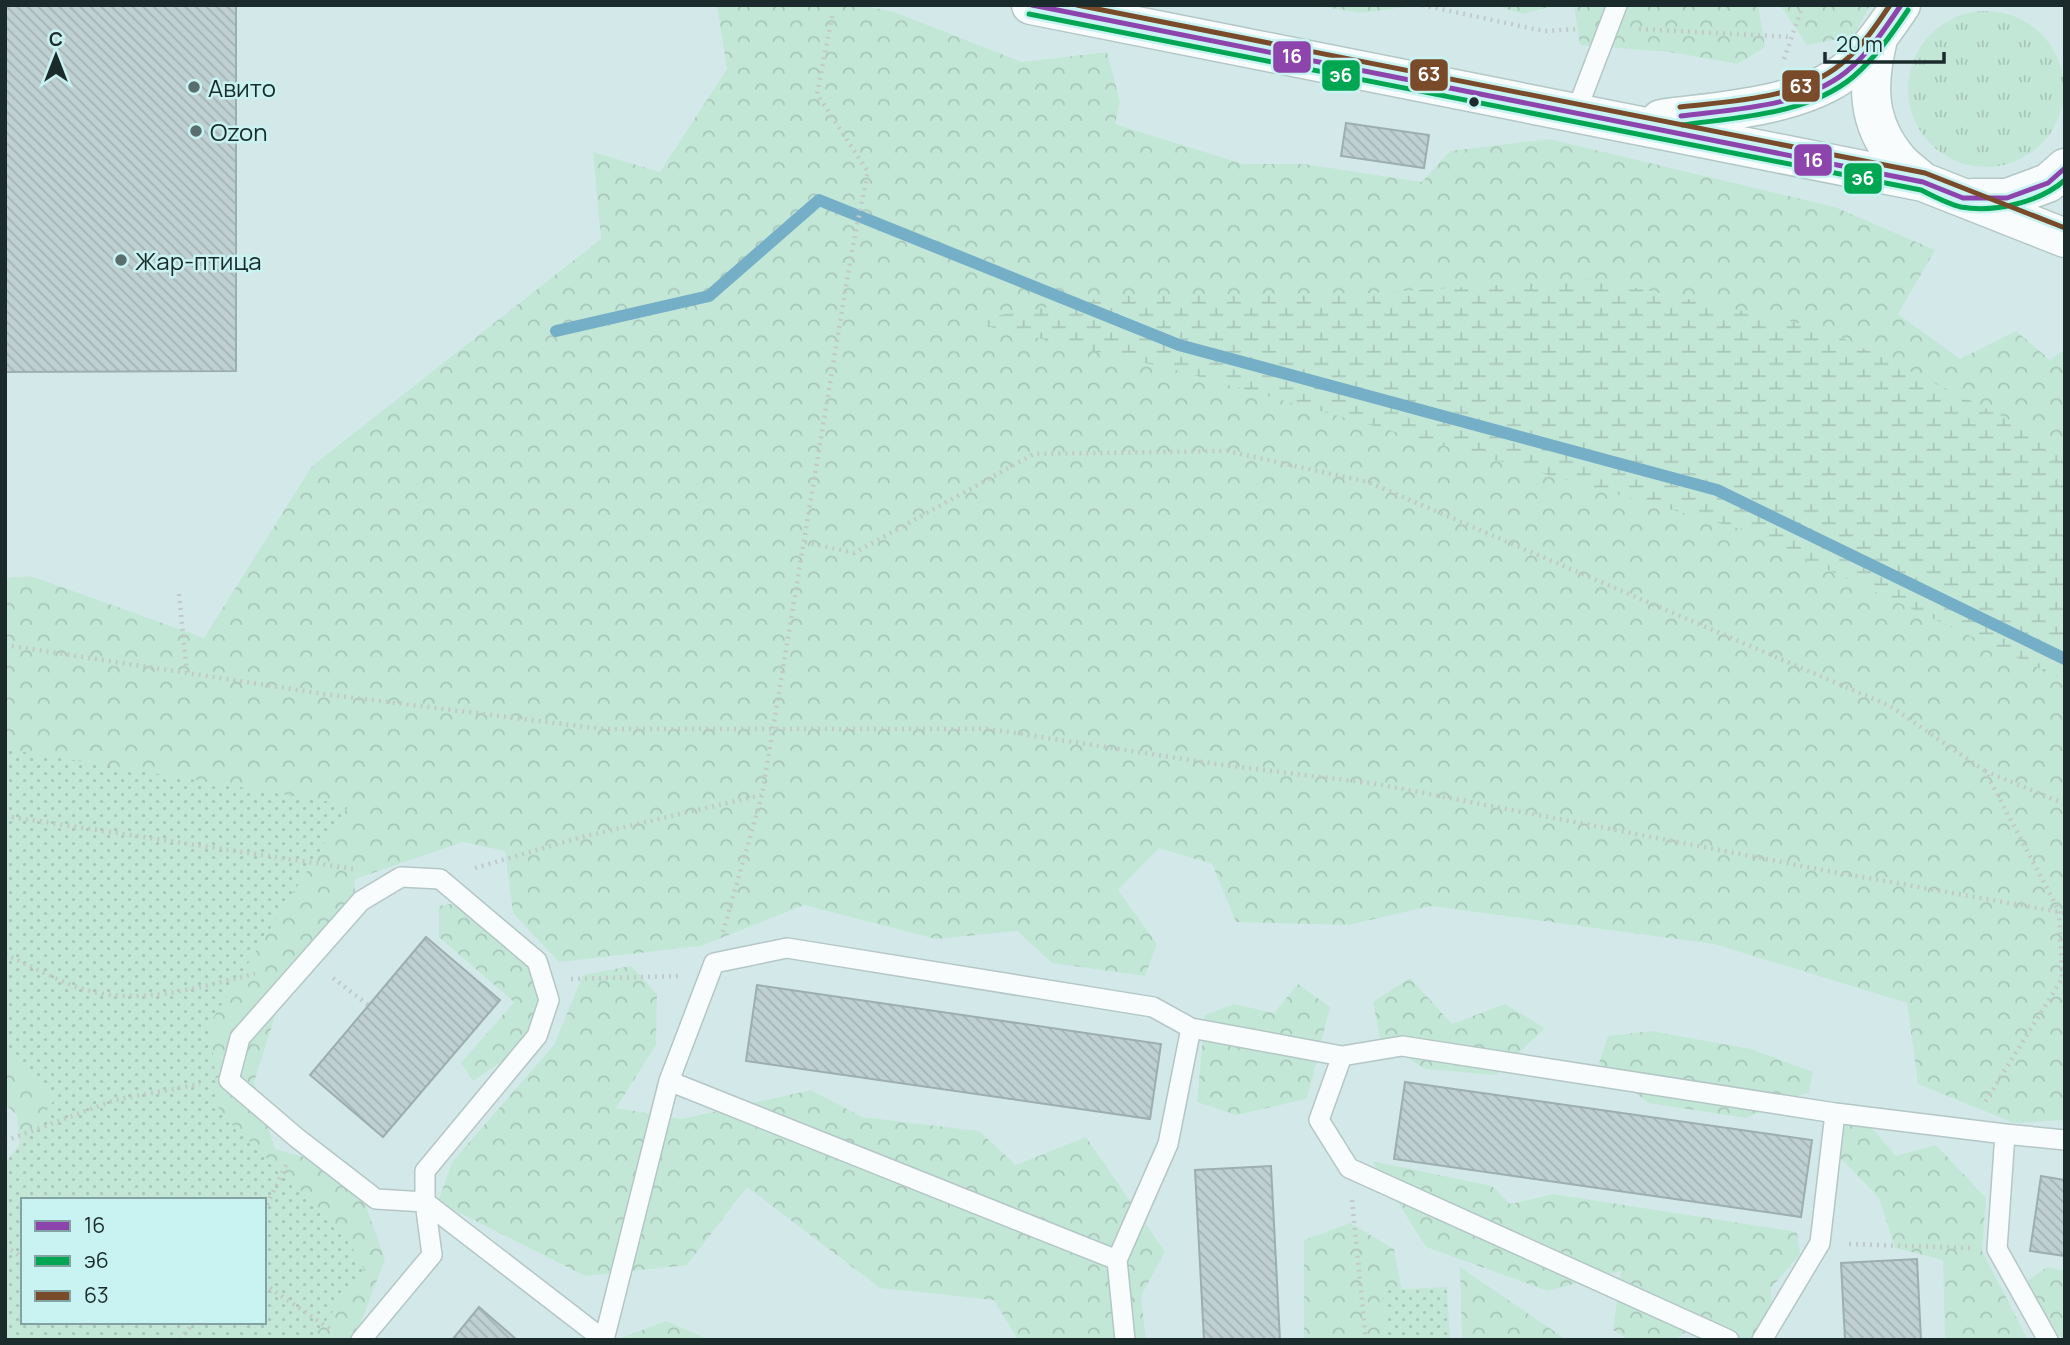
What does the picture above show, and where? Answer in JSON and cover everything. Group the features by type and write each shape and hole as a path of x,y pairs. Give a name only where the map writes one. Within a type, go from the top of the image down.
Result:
{"street":[{"path":"1031,5 1923,182 2065,238"},
{"path":"1631,123 1769,102 1809,91 1839,77 1878,39 1901,5"},
{"path":"1878,39 1870,71 1871,103 1877,124 1898,161 1923,182"},
{"path":"1964,198 2007,198 2048,183 2065,167"}],"lane":[{"path":"1576,112 1617,5"},
{"path":"361,1340 432,1255 425,1202 425,1171 537,1036 549,1000 537,961 440,878 401,877 361,901 240,1038 229,1080 376,1199 425,1202 604,1340 669,1081 711,969 787,948 1153,1007 1191,1028 1342,1056 1402,1046 1835,1113 2065,1140"},
{"path":"1125,1340 1117,1260 1168,1144 1191,1028"},
{"path":"1342,1056 1319,1120 1349,1168 1729,1340"},
{"path":"669,1081 1117,1260"},
{"path":"1762,1340 1820,1243 1835,1113"},
{"path":"2005,1134 1997,1249 2048,1340"}],"path":[{"path":"1769,102 1803,5"},
{"path":"542,980 711,969 762,795 852,250 868,172 817,94 833,12"},
{"path":"805,542 854,553 1034,454 1227,451 1368,482 1890,706 1985,771 2065,804"},
{"path":"179,594 187,673"},
{"path":"5,645 324,694 603,729 989,729 1216,764 1377,784 1823,870 2062,912"},
{"path":"1968,1129 2062,979 2062,912 1985,771"},
{"path":"440,878 578,838 762,795"},
{"path":"5,816 401,877"},
{"path":"5,954 75,987 111,995 165,995 307,961"},
{"path":"331,977 368,1005"},
{"path":"5,1141 115,1100 229,1080"},
{"path":"266,1207 298,1138"},
{"path":"1349,1168 1366,1340"},
{"path":"1820,1243 1997,1249"},
{"path":"5,1246 21,1257"},
{"path":"266,1285 335,1333"},
{"path":"180,1340 192,1324"}],"green space":[{"path":"717,5 861,5 894,12 1022,62 1107,52 1120,102 1115,124 1243,164 1304,164 1422,182 1450,151 1549,139 1835,207 1935,250 1898,314 1960,359 2016,331 2050,360 2065,349 2065,1120 2014,1123 1918,1084 1907,1003 1714,944 1431,906 1348,925 1236,922 1212,864 1159,848 1118,890 1157,944 1145,976 1052,963 1017,931 936,939 804,905 701,946 559,962 513,913 505,851 463,842 355,879 354,908 278,1007 254,1082 275,1149 353,1171 385,1259 356,1336 352,1340 192,1340 256,1324 266,1324 266,1198 24,1198 17,1115 5,1104 5,578 31,576 204,638 312,466 601,239 593,152 660,172 727,69"},
{"path":"1312,5 1420,5 1361,13"},
{"path":"1494,5 1549,5 1549,7 1523,14"},
{"path":"1574,5 1758,5 1765,47 1738,64 1670,52 1580,45"},
{"path":"1780,5 1870,5 1854,36 1807,45"},
{"path":"1986,11 2016,17 2041,34 2058,59 2064,89 2058,119 2041,144 2016,161 1986,167 1956,161 1931,144 1914,119 1908,89 1914,59 1931,34 1956,17"},
{"path":"1595,279 1822,328 2059,444 2065,452 2065,680 1740,529 1179,371 964,321 1122,295 1371,293"},
{"path":"5,749 349,805 210,1023 219,1112 343,1231 364,1269 312,1340 5,1340 5,1163 56,1098 5,1052"},
{"path":"479,899 526,940 540,1011 511,1055 473,1081 461,1063 514,1002 439,937 439,906"},
{"path":"631,966 657,994 656,1045 616,1108 682,1119 811,1090 862,1117 979,1131 1016,1165 1086,1137 1165,1252 1141,1296 1146,1340 1018,1340 994,1300 880,1288 747,1187 687,1265 585,1276 438,1202 452,1162 554,1045 583,975"},
{"path":"1410,978 1452,1024 1505,1004 1545,1028 1496,1075 1424,1069 1380,1038 1373,1002"},
{"path":"1298,984 1330,1007 1307,1099 1236,1115 1197,1102 1205,1015 1234,1004 1274,1013"},
{"path":"1651,1031 1751,1049 1813,1072 1809,1092 1746,1118 1648,1103 1599,1063 1608,1036"},
{"path":"1857,1111 1896,1156 1936,1145 1986,1198 1982,1251 2028,1340 1945,1340 1943,1260 1895,1248 1879,1198 1825,1142"},
{"path":"1372,1161 1492,1186 1510,1204 1553,1194 1797,1232 1800,1254 1771,1288 1774,1340 1702,1340 1702,1320 1675,1340 1628,1340 1613,1330 1621,1271 1548,1291 1426,1247"},
{"path":"1350,1223 1394,1249 1410,1335 1407,1340 1304,1340 1304,1240"},
{"path":"1460,1267 1564,1338 1565,1340 1462,1340"},
{"path":"2047,1267 2065,1271 2065,1340 2062,1340 2026,1282"},
{"path":"1447,1287 1450,1340 1386,1340 1383,1290"},
{"path":"666,1321 710,1340 620,1340 621,1338"}],"building":[{"name":"Жар-птица","path":"5,5 236,5 236,371 5,372"},
{"path":"1346,123 1429,135 1424,168 1341,156"},
{"path":"426,937 500,1000 383,1137 310,1075"},
{"path":"757,985 1161,1044 1150,1119 746,1061"},
{"path":"1405,1082 1812,1140 1801,1217 1394,1159"},
{"path":"1271,1166 1280,1340 1204,1340 1195,1170"},
{"path":"2041,1176 2065,1180 2065,1256 2030,1251"},
{"path":"1917,1259 1921,1340 1845,1340 1841,1263"},
{"path":"479,1307 517,1340 452,1340"}],"waterway":[{"path":"556,331 709,296 819,200 1179,345 1717,490 2065,659"}],"transit line":[{"name":"16","path":"1032,5 1923,182 1963,198 2007,198 2048,183 2065,168"},
{"name":"63","path":"1077,5 1925,173 2065,228"},
{"name":"63","path":"1680,107 1764,96 1805,85 1824,76 1855,51 1890,5"},
{"name":"16","path":"1681,116 1767,105 1809,93 1828,84 1862,57 1901,5"},
{"name":"э6","path":"1682,125 1793,107 1835,90 1869,62 1908,10"},
{"name":"э6","path":"1029,14 1921,190 1961,207 1988,208 2016,204 2043,194 2065,180"}],"place":[{"name":"Авито","path":"194,87"},
{"name":"Ozon","path":"196,131"},
{"name":"Жар-птица","path":"121,260"}]}
